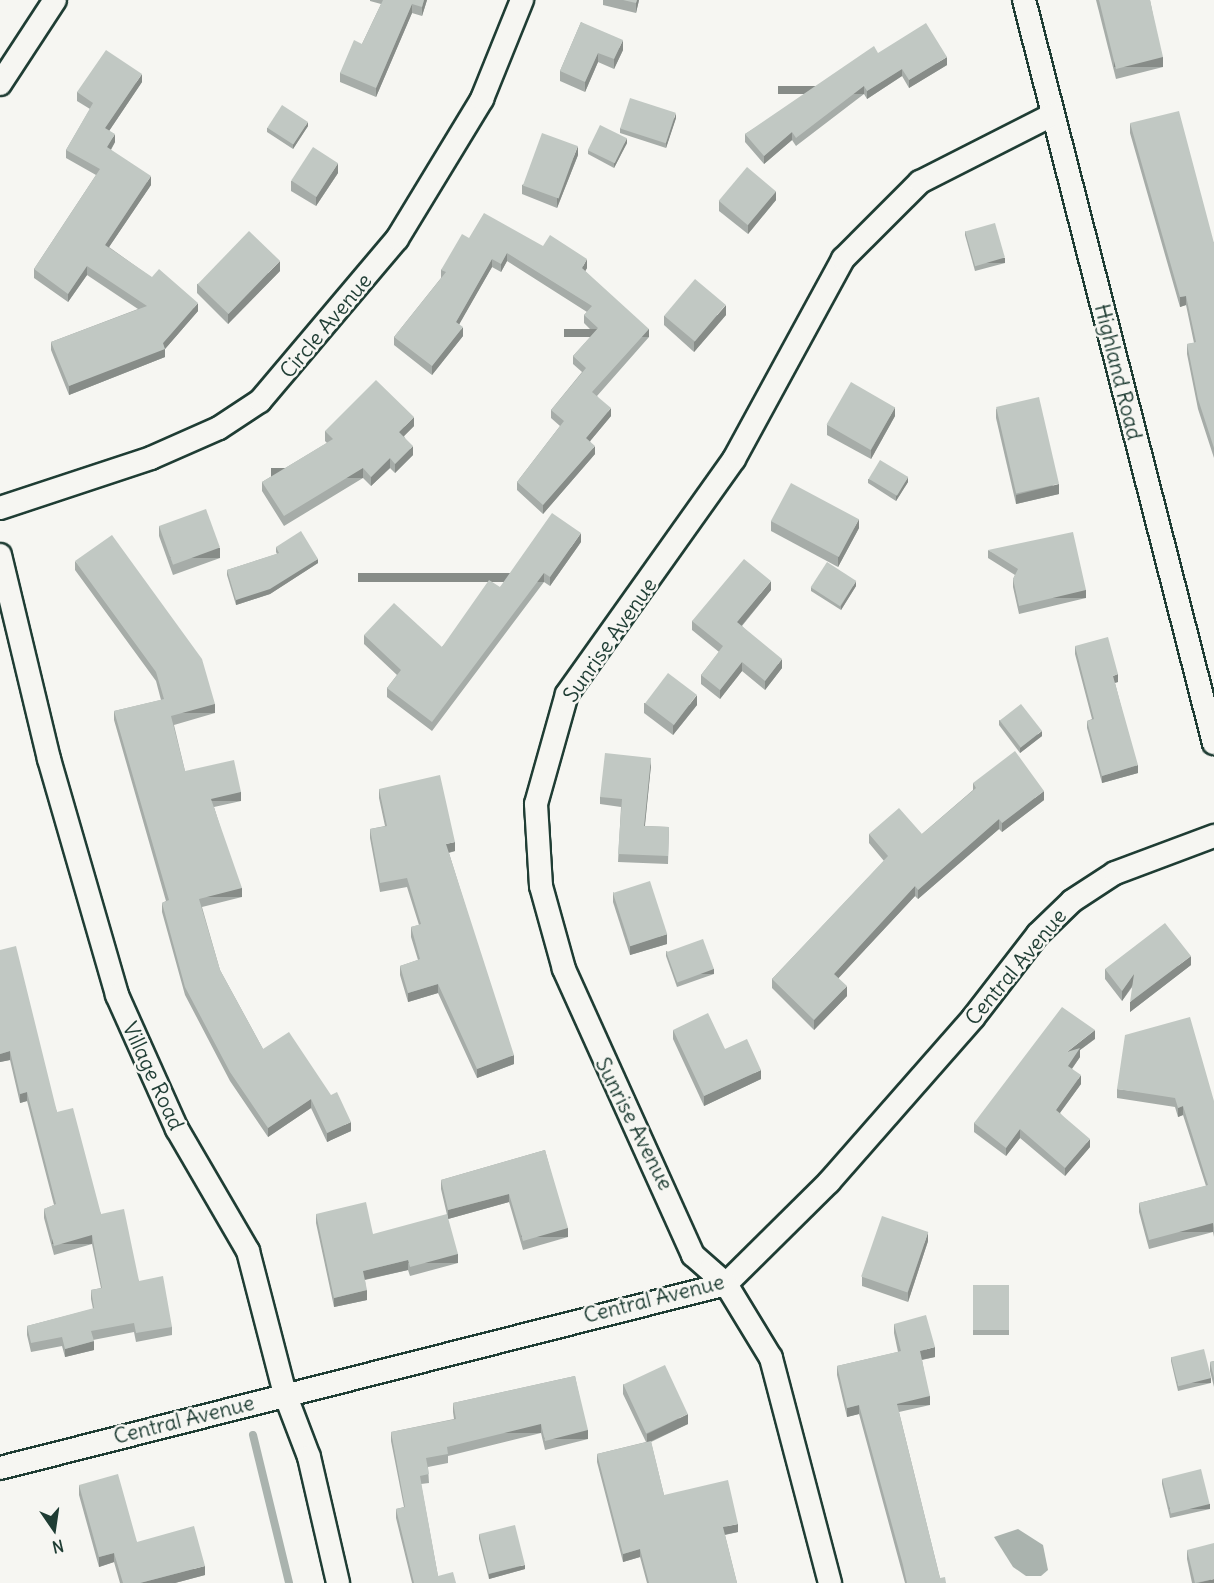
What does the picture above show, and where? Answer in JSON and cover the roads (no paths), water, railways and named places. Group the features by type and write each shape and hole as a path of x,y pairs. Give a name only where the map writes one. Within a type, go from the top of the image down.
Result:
{"street":[{"path":"0,84 55,0"},
{"name":"Circle Avenue","path":"0,508 150,458 219,428 260,401 397,239 482,99 522,0"},
{"name":"Highland Road","path":"1024,0 1214,743"},
{"name":"Sunrise Avenue","path":"830,1583 771,1358 726,1284 693,1255 564,969 535,844 541,769 567,694 734,459 843,259 920,182 1052,115"},
{"name":"Village Road","path":"0,555 49,759 117,994 177,1129 248,1251 285,1394 309,1457 338,1583"},
{"name":"Central Avenue","path":"0,1468 726,1284 829,1182 973,1018 1038,934 1072,901 1115,873 1214,836"}],"waterway":[{"path":"253,1435 289,1583"}]}
